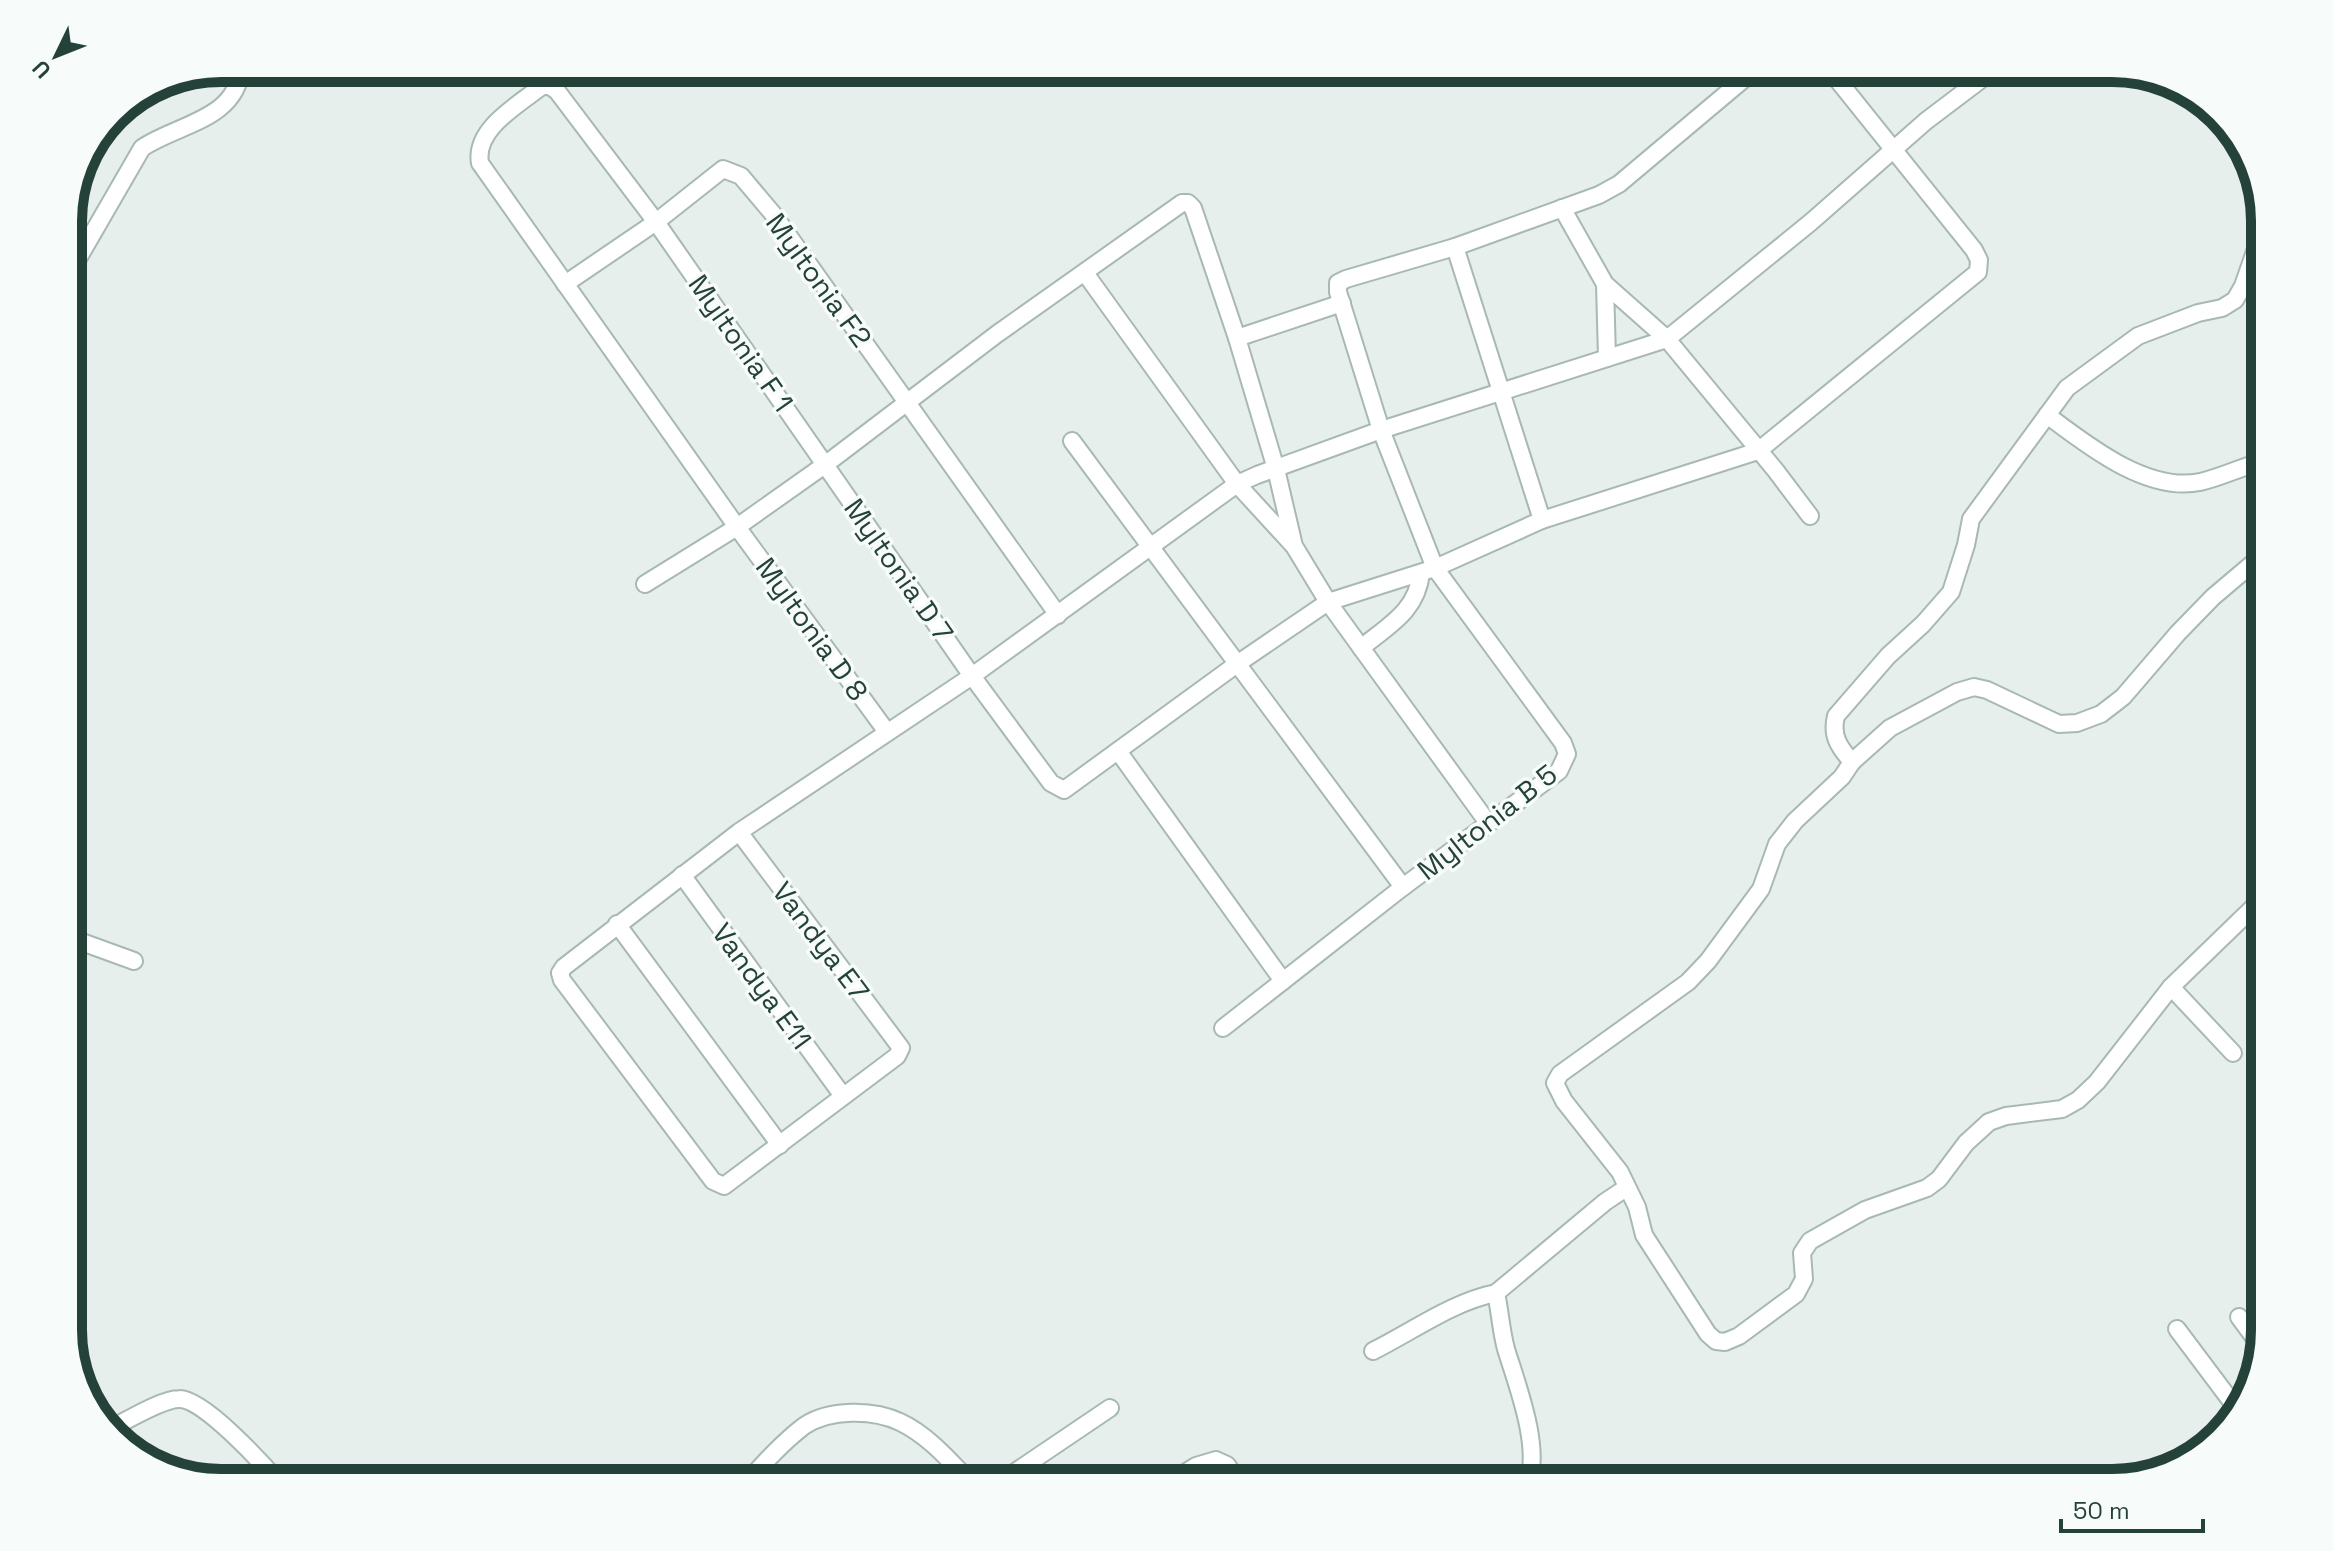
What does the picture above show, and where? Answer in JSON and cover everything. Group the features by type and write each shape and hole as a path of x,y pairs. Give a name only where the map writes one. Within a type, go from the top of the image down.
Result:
{"street":[{"path":"82,253 142,148 162,135 209,117 236,91 238,82"},
{"path":"1361,648 1405,612 1428,570 1381,430 1338,292 1338,283 1455,247 1599,195 1619,184 1740,82"},
{"path":"1758,451 1978,272 1981,266 1974,250 1839,82"},
{"path":"843,1096 724,1186 713,1181 562,980 560,973 617,924 739,832 972,676 1237,484 1381,430 1667,339 1811,222 1926,121 1978,82"},
{"name":"Myltonia D 8","path":"557,91 550,86 542,86 486,132 478,152 480,163 737,527 887,732"},
{"name":"Myltonia F 1","path":"557,91 656,222 826,464"},
{"name":"Myltonia F2","path":"656,222 723,169 741,176 773,214 1058,615"},
{"path":"645,584 737,527 826,464 997,334 1182,203 1188,203 1193,208 1237,338 1276,469 1294,546"},
{"path":"1562,208 1605,284 1667,339 1810,516"},
{"path":"565,284 656,222"},
{"path":"1455,247 1542,520"},
{"path":"1852,762 1835,737 1833,728 1836,716 1888,656 1923,624 1951,592 1971,519 2067,388 2138,336 2198,313 2222,308 2235,300 2251,263"},
{"path":"1085,273 1237,484 1294,546 1328,602 1488,823"},
{"path":"1605,284 1607,358"},
{"path":"1237,338 1342,303"},
{"path":"2047,415 2081,440 2136,472 2173,484 2209,480 2251,466"},
{"path":"1072,441 1403,887"},
{"name":"Myltonia D 7","path":"826,464 972,676 1057,788 1068,789 1237,664 1328,602 1428,570 1542,520 1758,451"},
{"path":"2251,565 2213,597 2123,697 2101,714 2077,723 2059,724 1987,690 1974,687 1957,692 1890,728 1852,762 1842,777 1795,821 1777,844 1761,889 1708,961 1651,1012 1611,1036 1560,1074 1555,1083 1558,1092 1620,1172 1637,1207 1644,1235 1671,1280 1708,1334 1716,1341 1725,1342 1739,1336 1796,1294 1804,1279 1802,1253 1810,1241 1865,1210 1927,1188 1939,1179 1966,1143 1989,1122 2006,1116 2062,1109 2078,1100 2097,1082 2171,987 2251,910"},
{"name":"Myltonia B 5","path":"1223,1028 1403,887 1559,771 1567,754 1563,743 1428,570"},
{"path":"1118,751 1283,981"},
{"name":"Vandya E7","path":"739,832 901,1051 843,1096"},
{"name":"Vandya E11","path":"682,875 843,1096"},
{"path":"617,924 780,1145"},
{"path":"82,942 134,961"},
{"path":"2171,987 2233,1053"},
{"path":"1373,1351 1451,1309 1480,1296 1496,1293 1626,1188"},
{"path":"1496,1293 1505,1346 1515,1373 1531,1448 1531,1469"},
{"path":"2239,1317 2251,1332"},
{"path":"2177,1329 2231,1401"},
{"path":"119,1425 177,1398 185,1399 198,1405 236,1437 266,1469"},
{"path":"1020,1469 1110,1408"},
{"path":"760,1469 806,1425 829,1414 857,1413 899,1421 957,1469"},
{"path":"1191,1469 1216,1460 1230,1469"}]}
